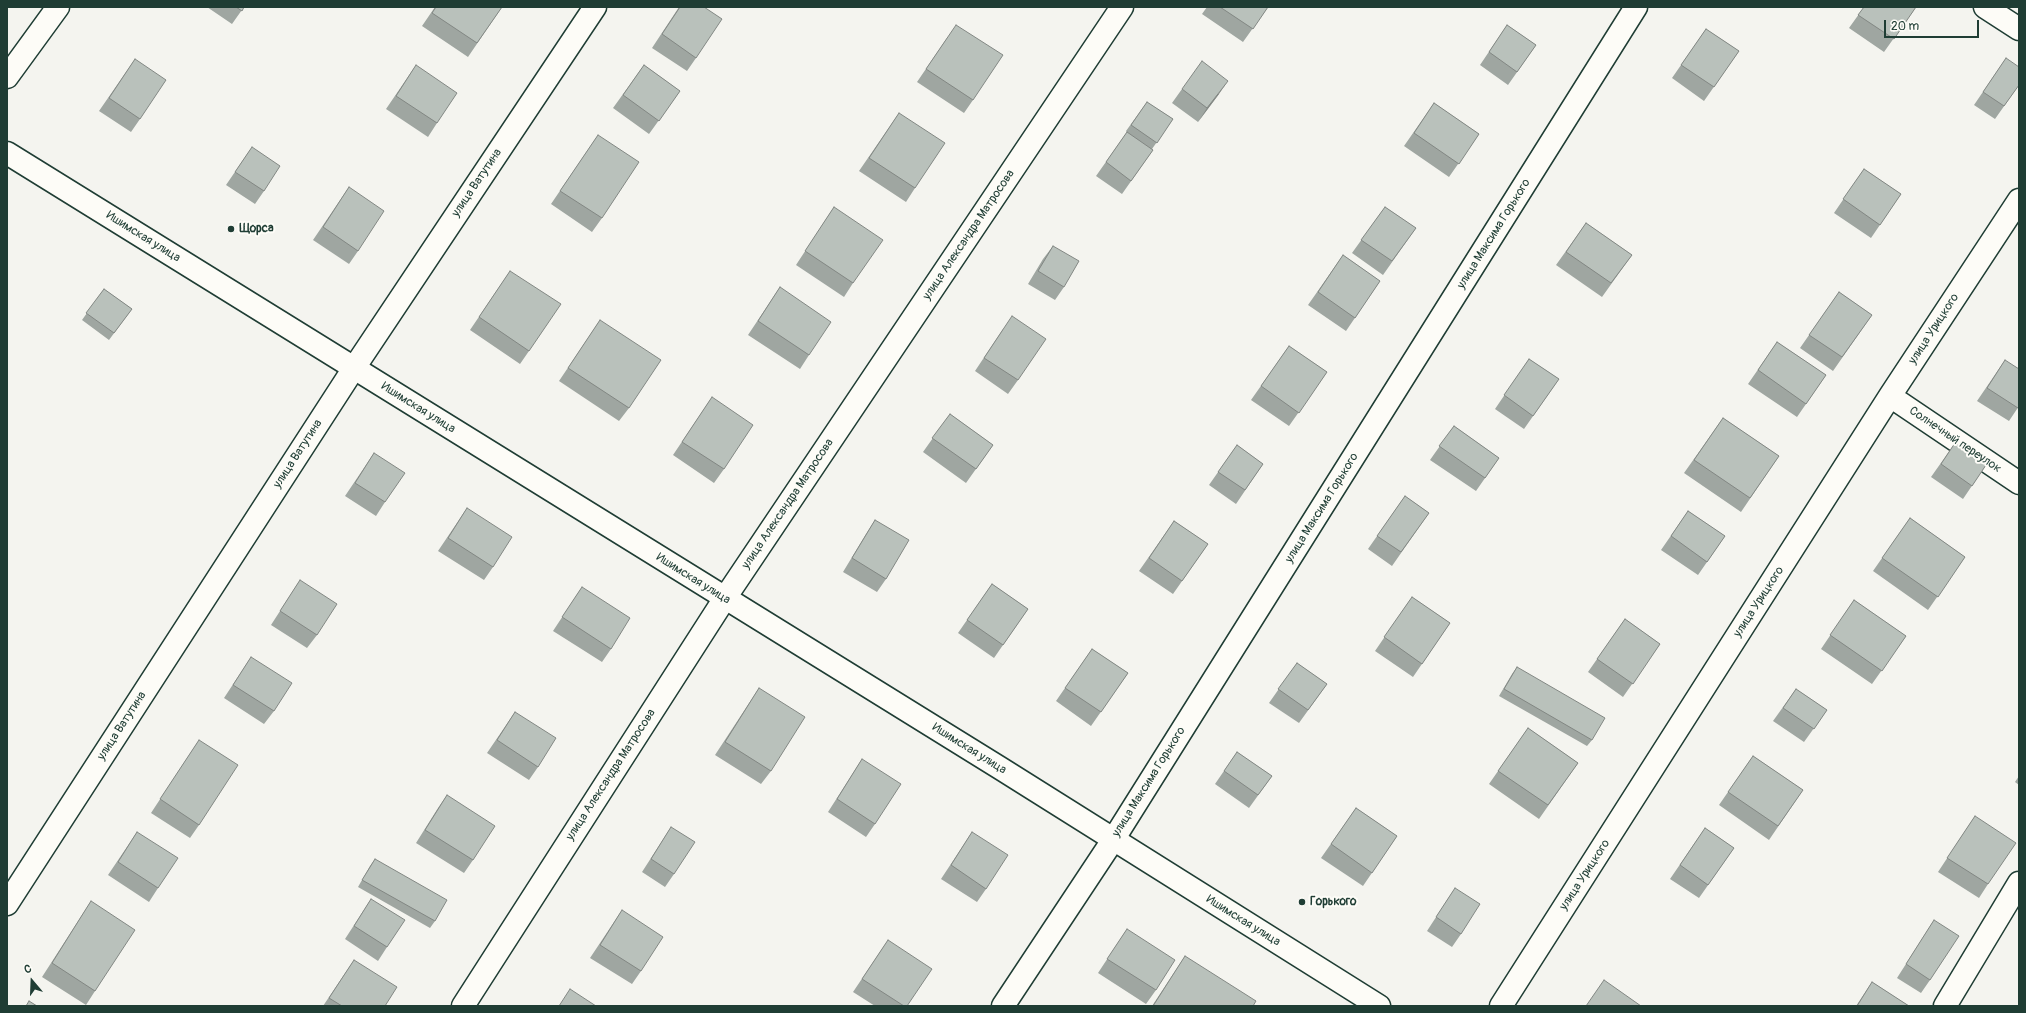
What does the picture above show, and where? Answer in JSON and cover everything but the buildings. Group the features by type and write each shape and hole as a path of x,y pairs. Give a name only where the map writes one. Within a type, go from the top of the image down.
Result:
{"street":[{"path":"7,77 58,7"},
{"name":"улица Ватутина","path":"7,904 354,368 595,7"},
{"name":"улица Александра Матросова","path":"463,1006 725,598 1122,7"},
{"name":"улица Максима Горького","path":"1003,1006 1113,840 1636,7"},
{"path":"1986,7 2019,29"},
{"name":"Ишимская улица","path":"7,153 1379,1006"},
{"name":"улица Урицкого","path":"1501,1006 1890,396 2019,200"},
{"name":"Солнечный переулок","path":"1890,396 2019,483"},
{"path":"1945,1006 2019,883"}],"place":[{"name":"Щорса","path":"231,229"},
{"name":"Горького","path":"1302,902"}]}
